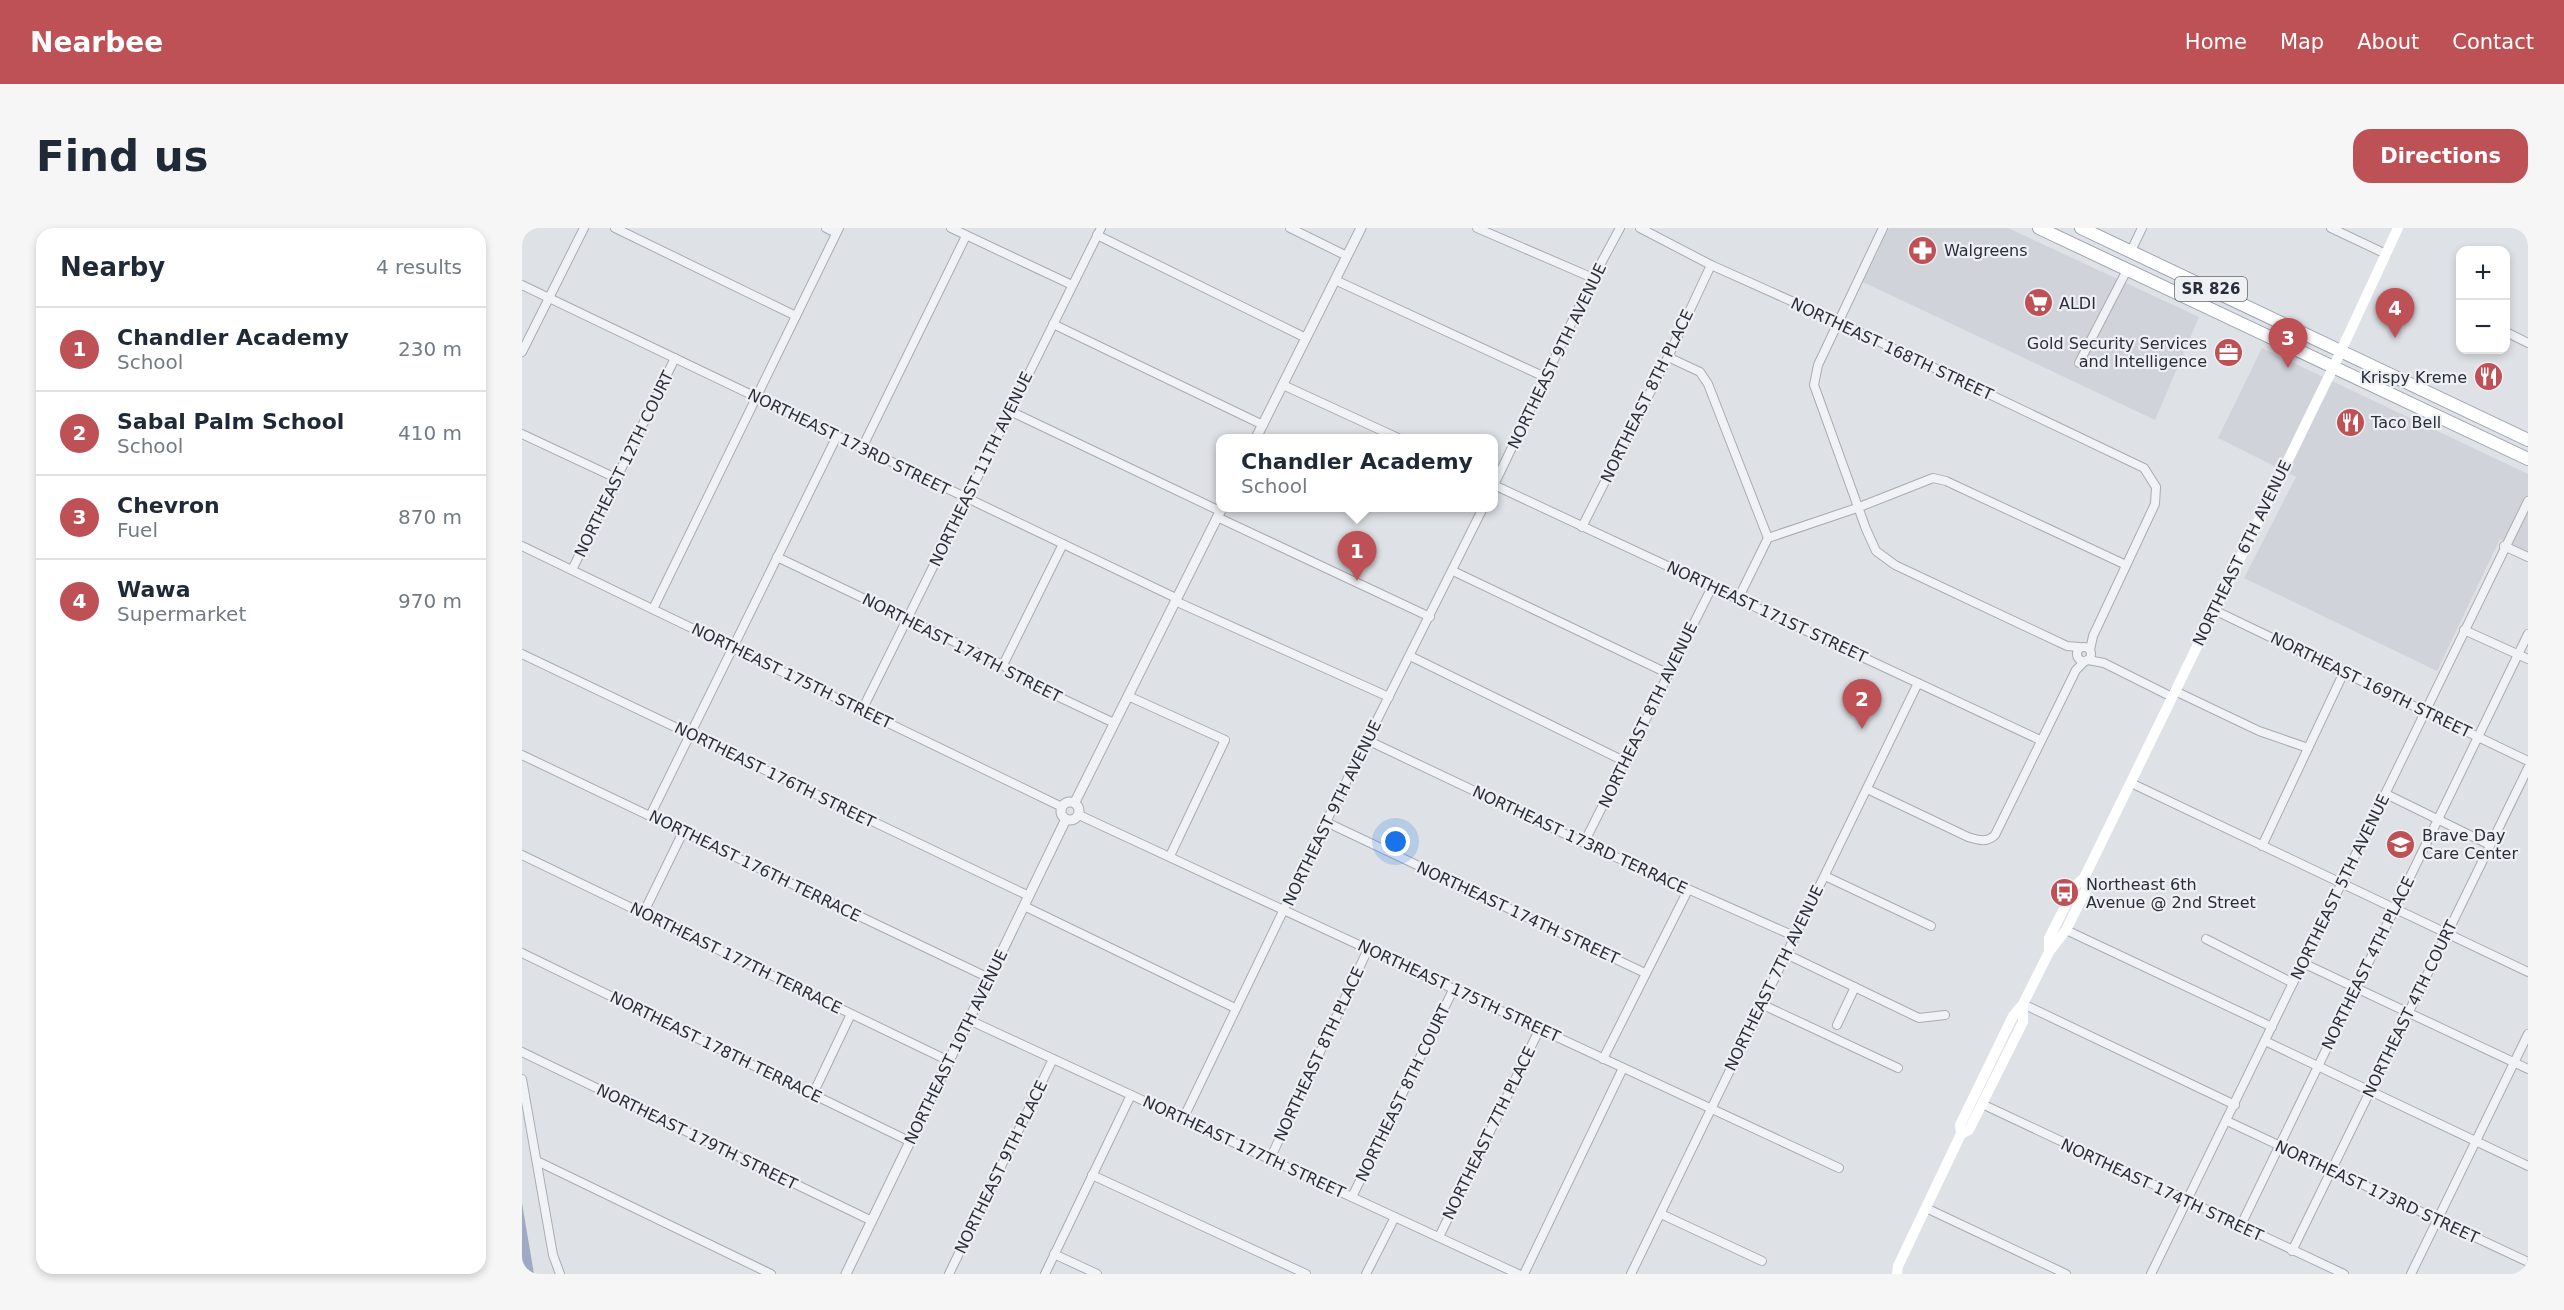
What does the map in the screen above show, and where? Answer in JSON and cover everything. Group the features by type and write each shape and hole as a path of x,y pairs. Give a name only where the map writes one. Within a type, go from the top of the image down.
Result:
{"main road":[{"name":"SR 826","path":"2038,228 2526,457"},
{"name":"SR 826","path":"2081,228 2528,440"},
{"name":"NORTHEAST 6TH AVENUE","path":"2049,952 2049,938 2076,885 2084,878 2131,783 2333,368 2398,228"},
{"path":"2108,261 2121,258 2131,251"},
{"path":"2127,270 2140,265 2166,268"},
{"name":"NORTHEAST 6TH AVENUE","path":"1888,1274 1898,1270 1961,1134 1960,1125 1971,1099 2013,1016 2023,1004 2049,952 2066,930 2087,888 2084,878"},
{"name":"NORTHEAST 6TH AVENUE","path":"1961,1134 1969,1130 2023,1022 2023,1004"}],"street":[{"path":"522,352 584,228"},
{"path":"615,228 796,316"},
{"path":"653,609 758,398 837,231 826,228"},
{"path":"951,228 1072,285"},
{"path":"1290,228 1347,256"},
{"path":"1258,434 1361,228"},
{"path":"1477,228 1593,278"},
{"name":"NORTHEAST 9TH AVENUE","path":"1498,477 1593,278 1620,228"},
{"name":"NORTHEAST 168TH STREET","path":"1640,228 1711,265 1838,322 2144,468 2156,487 2155,504 2126,565"},
{"path":"1883,228 1818,365 1814,385 1857,508 1876,551 1895,565 2084,654 2259,731 2308,748"},
{"path":"2131,251 2142,228"},
{"path":"2331,228 2386,254"},
{"path":"1099,232 1306,338"},
{"name":"NORTHEAST 11TH AVENUE","path":"862,710 1099,232"},
{"path":"862,448 966,236"},
{"name":"NORTHEAST 8TH PLACE","path":"1582,527 1668,357 1711,265"},
{"path":"2079,363 2127,270"},
{"path":"1335,280 1547,378"},
{"name":"NORTHEAST 173RD STREET","path":"522,285 1176,600 1389,697"},
{"path":"1053,324 1263,425"},
{"path":"2510,334 2528,343"},
{"path":"1668,357 1700,372 1708,384 1768,538"},
{"name":"NORTHEAST 12TH COURT","path":"572,570 675,358"},
{"path":"1283,385 1389,434"},
{"path":"1010,411 1216,511"},
{"path":"522,434 618,479"},
{"path":"650,816 837,436"},
{"path":"1738,599 1768,538 1857,508 1933,478 1946,481 2126,565 1995,836 1987,840 1968,837 1867,789"},
{"name":"NORTHEAST 171ST STREET","path":"1498,487 2040,740"},
{"name":"NORTHEAST 5TH AVENUE","path":"2151,1274 2426,712 2504,546 2528,501"},
{"path":"1075,802 1219,512 1430,617"},
{"name":"NORTHEAST 9TH AVENUE","path":"1183,1119 1326,822 1481,512"},
{"path":"1003,665 1063,544"},
{"name":"NORTHEAST 175TH STREET","path":"522,546 1062,807"},
{"path":"2504,546 2528,557"},
{"name":"NORTHEAST 174TH STREET","path":"777,557 1003,665 1023,680 1114,723"},
{"path":"1453,571 1669,674"},
{"name":"NORTHEAST 8TH AVENUE","path":"1584,843 1712,587"},
{"name":"NORTHEAST 169TH STREET","path":"2214,609 2528,761"},
{"path":"2464,630 2528,659"},
{"name":"NORTHEAST 4TH PLACE","path":"2240,1227 2528,634"},
{"name":"NORTHEAST 176TH STREET","path":"522,654 1029,896"},
{"path":"1410,656 1626,762"},
{"path":"2262,846 2344,672"},
{"name":"NORTHEAST 7TH AVENUE","path":"1631,1274 1918,683"},
{"path":"1128,696 1226,740 1170,856"},
{"name":"NORTHEAST 173RD TERRACE","path":"1367,740 1584,843 1794,936"},
{"name":"NORTHEAST 176TH TERRACE","path":"522,755 989,978"},
{"name":"NORTHEAST 4TH COURT","path":"2292,1251 2528,768"},
{"path":"2131,783 2528,972"},
{"path":"2386,794 2490,844"},
{"path":"1068,802 1075,802 1080,809 1079,815 1075,819 1066,819 1062,814 1062,807 1068,802"},
{"name":"NORTHEAST 175TH STREET","path":"1079,815 1839,1168"},
{"name":"NORTHEAST 10TH AVENUE","path":"846,1274 1066,819"},
{"name":"NORTHEAST 174TH STREET","path":"1326,822 1645,973"},
{"path":"643,914 683,832"},
{"name":"NORTHEAST 177TH TERRACE","path":"522,855 949,1061"},
{"path":"1825,876 1931,926"},
{"path":"1603,1059 1688,890"},
{"path":"1024,906 1235,1008"},
{"path":"2066,930 2272,1027"},
{"path":"2206,939 2293,983"},
{"name":"NORTHEAST 8TH PLACE","path":"1270,1159 1368,949"},
{"name":"NORTHEAST 178TH TERRACE","path":"522,953 911,1142"},
{"path":"1786,954 1919,1018 1945,1015"},
{"path":"2303,963 2528,1069"},
{"path":"1837,1025 1855,987"},
{"name":"NORTHEAST 8TH COURT","path":"1352,1197 1454,988"},
{"path":"1761,1004 1898,1068"},
{"path":"2023,1004 2235,1105"},
{"path":"813,1094 852,1014"},
{"name":"NORTHEAST 177TH STREET","path":"969,1020 1518,1274"},
{"name":"NORTHEAST 7TH PLACE","path":"1439,1237 1540,1028"},
{"path":"2411,1274 2528,1034"},
{"path":"2265,1041 2528,1166"},
{"name":"NORTHEAST 179TH STREET","path":"522,1052 872,1221"},
{"name":"NORTHEAST 9TH PLACE","path":"948,1274 1053,1059"},
{"path":"1524,1274 1623,1068"},
{"path":"522,1079 553,1255 560,1274 567,1274"},
{"path":"1045,1274 1131,1095"},
{"name":"NORTHEAST 174TH STREET","path":"1982,1104 2344,1274"},
{"name":"NORTHEAST 173RD STREET","path":"2226,1121 2528,1262"},
{"path":"537,1161 771,1274"},
{"path":"1092,1175 1306,1274"},
{"path":"1926,1208 2066,1274"},
{"path":"1661,1214 1762,1261"},
{"path":"1366,1274 1395,1217"},
{"path":"1054,1254 1097,1274"}],"shaded area":[{"path":"1889,228 2008,228 2199,317 2155,420 1863,282"},
{"path":"2262,348 2528,474 2528,553 2500,539 2437,671 2244,578 2296,477 2218,438"}],"water":[{"path":"522,1203 534,1274 522,1274"}],"place":[{"name":"Walgreens","path":"1923,250"},
{"name":"ALDI","path":"2038,303"},
{"name":"Wawa","path":"2395,338"},
{"name":"Gold Security Services and Intelligence","path":"2228,352"},
{"name":"Chevron","path":"2288,368"},
{"name":"Krispy Kreme","path":"2488,377"},
{"name":"Taco Bell","path":"2350,422"},
{"name":"Chandler Academy","path":"1357,581"},
{"name":"Sabal Palm School","path":"1862,729"},
{"name":"Brave Day Care Center","path":"2401,844"},
{"name":"Northeast 6th Avenue @ 2nd Street","path":"2065,893"}]}
